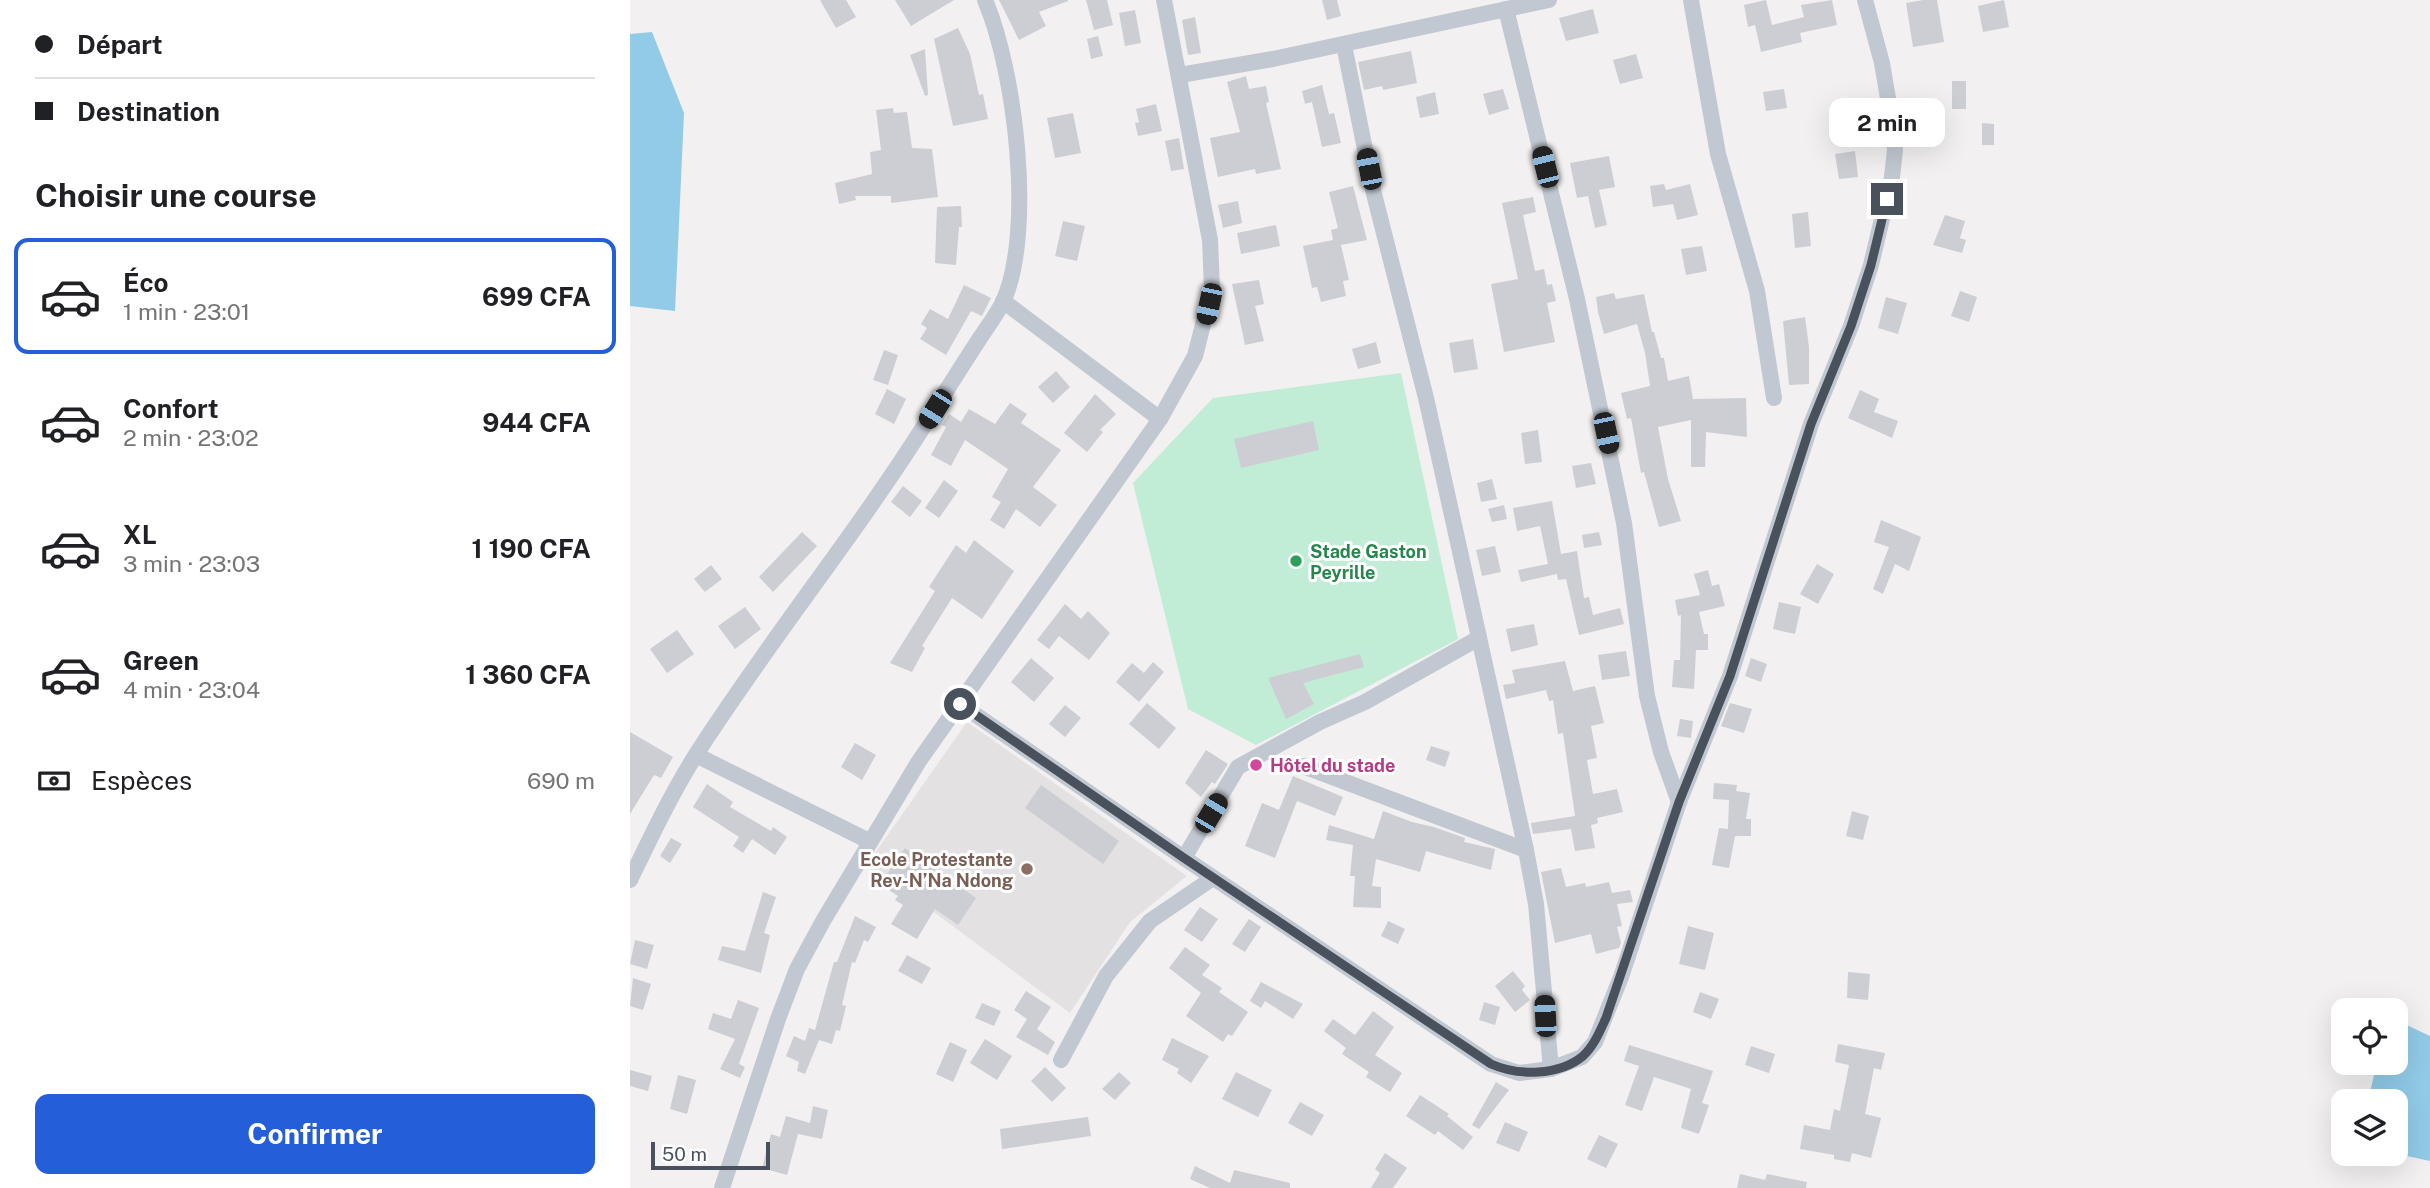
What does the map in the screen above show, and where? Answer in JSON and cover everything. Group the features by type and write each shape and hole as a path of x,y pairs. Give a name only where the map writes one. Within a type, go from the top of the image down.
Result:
{"street":[{"path":"630,880 674,792 696,755 765,650 827,569 908,452 1003,301 1017,236 1018,185 1013,111 995,23 985,0"},
{"path":"722,1188 732,1152 797,969 869,842 919,761 1160,419 1195,356 1212,289 1210,240 1164,0"},
{"path":"1180,75 1344,45 1549,0"},
{"path":"1691,0 1718,153 1757,291 1774,398"},
{"path":"960,704 1491,1064 1519,1073 1551,1069 1582,1057 1595,1042 1621,977 1679,802 1730,676 1811,424 1851,326 1871,265 1892,177 1895,150 1882,63 1864,0"},
{"path":"1506,9 1577,299 1624,523 1647,696 1661,752 1679,802"},
{"path":"1344,45 1374,194 1426,398 1526,850 1536,904 1551,1069"},
{"path":"1003,301 1160,419"},
{"path":"1184,858 1238,767 1320,722 1365,702 1479,638"},
{"path":"696,755 869,842"},
{"path":"1303,766 1526,850"},
{"path":"1061,1059 1106,976 1150,921 1213,878"}],"shaded area":[{"name":"Ecole Protestante Rev-N’Na Ndong","path":"967,722 1187,876 1130,922 1070,1013 868,863"}],"green space":[{"name":"Stade Gaston Peyrille","path":"1401,373 1458,639 1256,745 1188,709 1133,483 1213,398"}],"water":[{"path":"652,32 684,113 675,311 630,306 630,34"},
{"path":"2408,1026 2430,1036 2430,1161 2408,1156 2408,1089 2371,1089 2374,1075 2408,1075"}],"building":[{"path":"820,0 846,0 856,17 836,28"},
{"path":"895,0 954,0 911,26"},
{"path":"999,0 1068,1 1039,12 1046,26 1019,40"},
{"path":"1086,0 1107,0 1113,25 1094,30"},
{"path":"1322,0 1337,0 1341,16 1327,20"},
{"path":"1766,0 1772,25 1804,17 1801,5 1832,0 1837,25 1800,33 1802,42 1761,52 1755,25 1748,27 1744,5"},
{"path":"1937,0 1944,42 1913,47 1906,3"},
{"path":"2004,0 2009,27 1983,32 1978,6"},
{"path":"1593,9 1599,33 1566,41 1559,18"},
{"path":"1135,10 1141,43 1125,46 1119,13"},
{"path":"1195,17 1201,53 1188,55 1182,20"},
{"path":"958,28 970,54 979,95 983,94 988,119 953,126 934,39"},
{"path":"1098,36 1103,56 1091,59 1087,39"},
{"path":"925,49 928,95 925,96 910,55"},
{"path":"1411,51 1417,83 1383,90 1382,86 1364,90 1358,62"},
{"path":"1636,54 1643,78 1620,84 1613,60"},
{"path":"1246,76 1249,89 1266,86 1269,102 1266,103 1281,169 1256,174 1255,169 1218,177 1210,138 1240,132 1227,82"},
{"path":"1952,81 1966,81 1966,109 1952,109"},
{"path":"1322,85 1329,114 1334,113 1341,143 1322,147 1312,102 1305,104 1302,91"},
{"path":"1503,89 1509,109 1489,115 1483,94"},
{"path":"1784,89 1787,108 1766,111 1763,92"},
{"path":"1435,92 1439,114 1420,118 1416,97"},
{"path":"1156,104 1162,131 1138,136 1136,109"},
{"path":"893,108 894,113 907,112 912,148 932,149 938,197 891,203 891,196 855,196 856,200 839,204 835,183 872,174 870,152 881,150 876,110"},
{"path":"1073,113 1081,153 1055,158 1047,118"},
{"path":"1982,123 1994,124 1994,145 1982,145"},
{"path":"1179,138 1184,169 1171,171 1165,141"},
{"path":"1855,151 1858,177 1839,179 1835,154"},
{"path":"1609,156 1615,187 1599,190 1607,225 1595,228 1588,196 1577,198 1570,163"},
{"path":"1664,184 1666,190 1690,184 1698,215 1677,220 1673,204 1653,207 1650,186"},
{"path":"1353,186 1367,240 1341,245 1349,280 1343,281 1346,296 1321,302 1317,287 1312,288 1303,246 1333,240 1331,230 1338,228 1329,192"},
{"path":"1533,197 1536,212 1523,215 1535,271 1544,269 1547,285 1552,284 1556,301 1547,303 1555,342 1504,352 1491,284 1518,279 1502,203"},
{"path":"1238,201 1242,223 1223,228 1218,205"},
{"path":"961,206 962,227 959,227 956,265 935,263 937,207"},
{"path":"1808,212 1811,246 1795,248 1792,214"},
{"path":"1945,215 1965,221 1960,238 1966,240 1962,253 1933,245"},
{"path":"1063,221 1085,226 1077,261 1055,256"},
{"path":"1276,225 1280,246 1241,254 1237,233"},
{"path":"1702,246 1707,271 1686,275 1681,249"},
{"path":"1259,280 1264,304 1255,306 1264,341 1245,345 1232,284"},
{"path":"964,285 991,298 982,316 971,311 946,355 920,339 927,328 921,324 930,309 948,319"},
{"path":"1960,291 1977,297 1969,322 1951,316"},
{"path":"1614,293 1616,299 1644,294 1652,332 1661,358 1664,358 1668,381 1689,376 1693,399 1746,398 1747,437 1706,432 1705,467 1691,467 1691,420 1658,427 1668,479 1681,521 1659,527 1644,472 1641,473 1631,418 1627,419 1621,393 1650,386 1637,324 1604,334 1598,312 1596,297"},
{"path":"1886,297 1907,303 1898,334 1878,328"},
{"path":"1805,317 1809,347 1809,384 1789,385 1783,321"},
{"path":"1473,339 1478,369 1454,373 1449,343"},
{"path":"1376,342 1381,363 1358,369 1352,349"},
{"path":"884,350 898,355 888,385 873,380"},
{"path":"1056,371 1070,387 1053,403 1038,387"},
{"path":"887,389 906,399 894,424 875,414"},
{"path":"1860,390 1879,399 1874,412 1898,421 1892,438 1848,418"},
{"path":"1095,394 1116,414 1100,430 1103,432 1087,452 1064,433"},
{"path":"1010,403 1027,414 1021,423 1061,450 1033,487 1057,505 1040,527 1016,509 1004,529 990,520 1001,502 992,497 1008,469 965,440 951,466 931,455 946,427 942,425 949,414 961,422 969,409 995,424"},
{"path":"1313,421 1319,450 1241,468 1234,439"},
{"path":"1538,430 1542,462 1525,464 1521,433"},
{"path":"1591,463 1596,484 1576,488 1572,466"},
{"path":"1492,479 1497,499 1481,502 1477,483"},
{"path":"944,480 958,491 939,518 925,508"},
{"path":"903,486 922,501 910,517 891,502"},
{"path":"1552,501 1561,554 1577,551 1584,598 1589,597 1593,615 1620,608 1624,624 1579,635 1566,579 1558,580 1557,574 1521,582 1518,570 1548,564 1540,526 1517,531 1513,508"},
{"path":"1504,505 1507,519 1492,522 1488,509"},
{"path":"1881,520 1921,537 1909,571 1895,564 1883,594 1873,589 1889,547 1874,542"},
{"path":"802,532 817,546 773,592 759,577"},
{"path":"1599,532 1602,545 1584,548 1582,535"},
{"path":"974,540 1014,571 982,619 952,598 922,646 925,648 912,672 890,663 935,591 929,587 956,545 966,553"},
{"path":"1495,546 1501,572 1482,576 1476,550"},
{"path":"1817,564 1834,574 1818,604 1800,594"},
{"path":"711,565 722,579 705,592 694,579"},
{"path":"1708,570 1712,586 1719,584 1725,606 1699,612 1704,634 1708,634 1708,650 1696,650 1694,689 1672,687 1674,660 1680,660 1681,615 1678,616 1675,600 1700,595 1694,574"},
{"path":"1779,602 1801,607 1795,634 1773,629"},
{"path":"1065,604 1081,619 1088,611 1110,633 1089,660 1059,636 1049,649 1037,640"},
{"path":"745,607 761,629 735,649 718,626"},
{"path":"1534,624 1538,645 1511,652 1506,629"},
{"path":"677,630 694,654 667,673 650,649"},
{"path":"1626,651 1630,676 1602,680 1598,655"},
{"path":"1360,654 1364,667 1303,683 1314,704 1286,719 1268,678"},
{"path":"1031,658 1054,678 1034,702 1011,682"},
{"path":"1751,658 1767,664 1761,682 1745,676"},
{"path":"1565,661 1573,691 1595,686 1604,723 1591,726 1597,758 1587,760 1593,794 1617,789 1623,812 1597,818 1598,823 1591,825 1595,848 1575,851 1571,829 1533,834 1531,823 1575,816 1563,733 1558,734 1553,700 1549,701 1546,690 1506,699 1503,685 1515,683 1512,670"},
{"path":"1153,662 1164,672 1139,702 1116,682 1132,663 1144,673"},
{"path":"1147,703 1176,728 1159,749 1129,724"},
{"path":"1730,703 1752,709 1744,733 1721,726"},
{"path":"1065,705 1081,718 1065,737 1049,724"},
{"path":"1680,719 1693,721 1691,738 1677,736"},
{"path":"630,732 673,757 661,778 654,775 630,814"},
{"path":"855,743 876,755 862,780 841,767"},
{"path":"1431,746 1450,752 1445,767 1426,760"},
{"path":"1206,750 1228,764 1215,784 1212,782 1201,797 1185,783"},
{"path":"1293,776 1343,797 1335,816 1297,801 1275,858 1245,846 1262,803 1279,810"},
{"path":"1714,783 1737,785 1736,791 1750,793 1746,819 1751,819 1751,836 1735,836 1729,868 1712,865 1719,828 1728,829 1729,800 1713,799"},
{"path":"707,784 733,802 730,807 771,831 773,827 787,837 775,855 752,839 743,853 733,846 739,837 693,807"},
{"path":"1041,785 1119,841 1103,864 1025,808"},
{"path":"1383,811 1465,838 1464,842 1495,849 1491,870 1426,851 1420,872 1376,859 1372,886 1381,887 1381,908 1353,907 1355,876 1350,876 1353,845 1326,840 1329,825 1374,839"},
{"path":"1852,811 1869,816 1863,840 1846,836"},
{"path":"671,838 682,844 670,863 660,856"},
{"path":"905,848 976,898 958,925 935,909 917,939 891,924 903,905 895,900 898,896 880,884"},
{"path":"1561,868 1566,887 1585,883 1586,887 1609,882 1612,893 1630,890 1633,902 1617,904 1622,926 1617,927 1621,943 1619,948 1596,954 1591,934 1555,943 1541,872"},
{"path":"763,892 776,897 764,933 770,935 761,973 718,960 722,946 745,951"},
{"path":"1200,907 1218,919 1202,942 1184,930"},
{"path":"855,916 876,927 868,942 864,940 855,963 852,962 842,1005 846,1006 840,1031 836,1030 832,1044 819,1040 805,1074 797,1071 799,1062 786,1056 794,1036 805,1041 809,1028 815,1030 834,962 837,962"},
{"path":"1249,919 1261,927 1245,952 1232,944"},
{"path":"1388,921 1405,929 1398,944 1381,936"},
{"path":"1688,926 1714,933 1705,970 1679,964"},
{"path":"635,940 654,945 647,969 630,964"},
{"path":"1185,947 1210,965 1202,975 1222,988 1219,992 1248,1012 1232,1036 1228,1034 1223,1042 1186,1016 1201,993 1169,968"},
{"path":"907,955 931,968 922,984 898,971"},
{"path":"1513,971 1525,986 1522,990 1530,1000 1515,1012 1495,986"},
{"path":"1848,972 1870,974 1868,1000 1847,998"},
{"path":"633,978 651,984 643,1010 630,1006"},
{"path":"1261,982 1303,1004 1293,1019 1265,1001 1261,1008 1250,1001"},
{"path":"1026,991 1051,1007 1037,1029 1055,1042 1048,1055 1016,1037 1027,1019 1014,1010"},
{"path":"1700,992 1719,999 1711,1019 1693,1012"},
{"path":"738,1000 759,1008 739,1064 745,1067 740,1078 720,1069 735,1039 708,1029 713,1013 731,1019"},
{"path":"1484,1002 1500,1007 1495,1025 1479,1020"},
{"path":"982,1003 1001,1011 994,1026 975,1018"},
{"path":"1373,1011 1394,1027 1375,1055 1402,1073 1390,1092 1366,1077 1369,1072 1342,1054 1346,1048 1324,1031 1333,1019 1355,1035"},
{"path":"1172,1038 1209,1056 1191,1083 1177,1073 1179,1069 1162,1060"},
{"path":"985,1039 1012,1056 997,1080 970,1063"},
{"path":"950,1042 967,1050 953,1082 936,1074"},
{"path":"1838,1044 1885,1053 1881,1070 1874,1068 1865,1114 1881,1118 1871,1158 1852,1153 1850,1162 1834,1159 1834,1155 1800,1149 1804,1125 1830,1130 1834,1109 1840,1111 1849,1065 1835,1062"},
{"path":"1629,1045 1713,1071 1702,1103 1709,1105 1699,1134 1681,1128 1691,1089 1654,1077 1642,1111 1625,1105 1639,1066 1624,1061"},
{"path":"1751,1046 1775,1054 1769,1073 1745,1065"},
{"path":"1045,1067 1066,1088 1052,1102 1031,1081"},
{"path":"630,1070 652,1076 648,1091 630,1086"},
{"path":"1119,1072 1131,1083 1115,1100 1102,1089"},
{"path":"1236,1072 1272,1090 1258,1117 1222,1099"},
{"path":"678,1075 696,1080 687,1114 670,1109"},
{"path":"1496,1082 1509,1090 1479,1129 1472,1125"},
{"path":"1420,1095 1449,1114 1447,1116 1473,1137 1463,1150 1438,1131 1435,1135 1406,1116"},
{"path":"1300,1102 1324,1115 1312,1136 1288,1123"},
{"path":"813,1106 828,1110 822,1139 798,1134 787,1175 762,1168 771,1134 780,1137 786,1116 810,1123"},
{"path":"1088,1117 1091,1136 1002,1149 1000,1129"},
{"path":"1505,1122 1528,1132 1519,1152 1496,1143"},
{"path":"1599,1135 1618,1144 1606,1168 1587,1159"},
{"path":"1385,1153 1407,1168 1393,1188 1371,1188 1380,1173 1375,1169"},
{"path":"1195,1166 1230,1183 1234,1170 1290,1183 1290,1188 1210,1188 1190,1179"},
{"path":"1740,1174 1765,1180 1767,1174 1807,1182 1806,1188 1737,1188"}],"place":[{"name":"Stade Gaston Peyrille","path":"1296,561"},
{"name":"Hôtel du stade","path":"1256,765"},
{"name":"Ecole Protestante Rev-N’Na Ndong","path":"1027,869"}],"route":[{"path":"960,704 1491,1064 1519,1073 1533,1072 1566,1065 1582,1057 1595,1042 1606,1018 1679,802 1730,676 1811,424 1851,326 1871,265 1887,199"}]}
